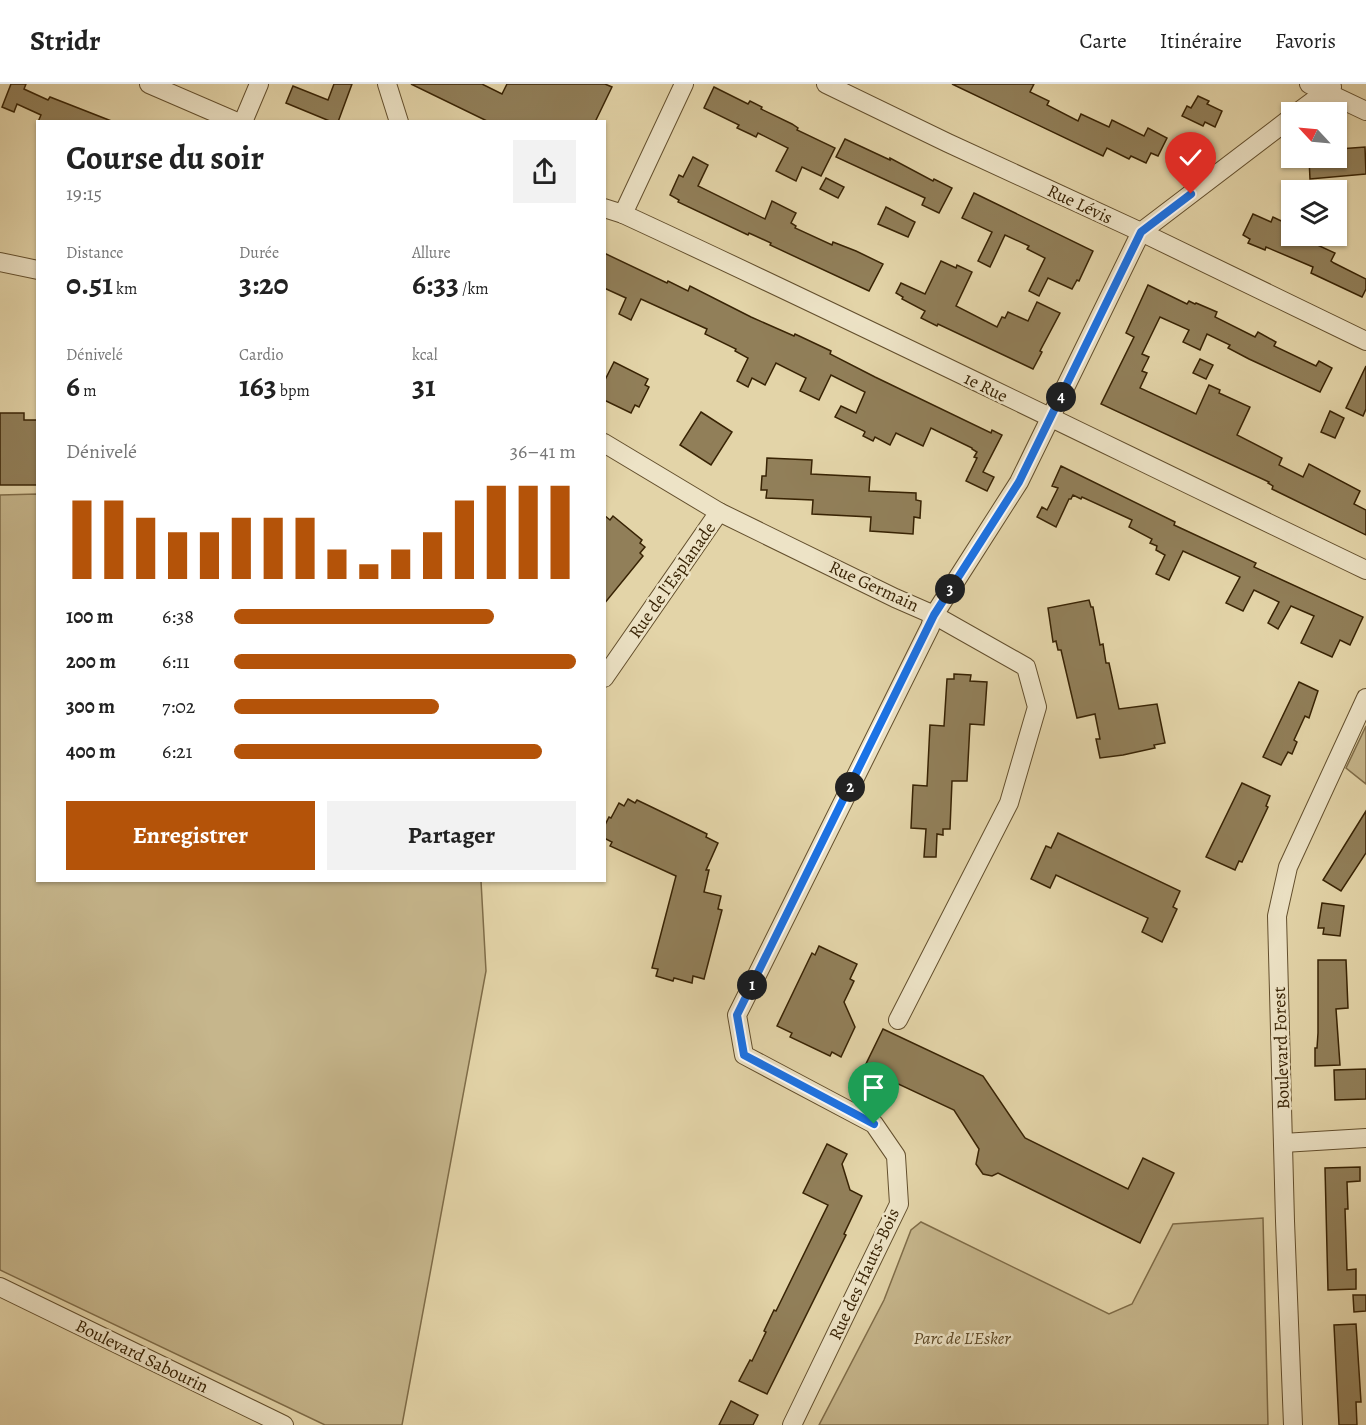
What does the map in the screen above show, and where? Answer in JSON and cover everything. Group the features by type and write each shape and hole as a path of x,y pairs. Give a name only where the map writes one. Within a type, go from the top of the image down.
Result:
{"street":[{"path":"149,84 232,120"},
{"path":"244,120 259,84"},
{"path":"387,84 398,120"},
{"path":"622,214 684,84"},
{"name":"Rue Lévis","path":"826,84 1366,341"},
{"path":"1308,102 1323,87 1366,111"},
{"path":"934,615 1019,482 1141,232 1281,125"},
{"name":"1e Rue","path":"606,209 823,307 1366,570"},
{"path":"0,262 36,270"},
{"name":"Rue Germain","path":"606,444 719,512 934,615 1026,667 1037,707 1009,803 898,1020"},
{"name":"Rue de l'Esplanade","path":"606,675 719,512"},
{"name":"Rue des Hauts-Bois","path":"792,1425 899,1204 896,1156 874,1124 744,1055 737,1015 934,615"},
{"name":"Boulevard Forest","path":"1292,1422 1277,916 1288,867 1366,698"},
{"path":"1284,1143 1366,1138"},
{"name":"Boulevard Sabourin","path":"0,1287 284,1425"}],"green space":[{"path":"36,494 36,882 481,882 486,971 402,1425 325,1425 0,1270 0,495"},
{"path":"1366,726 1366,784 1346,768"},
{"name":"Parc de L'Esker","path":"1263,1218 1268,1425 819,1425 884,1300 911,1230 921,1222 1109,1314 1132,1304 1173,1224"}],"building":[{"path":"11,84 26,84 24,89 48,100 50,97 109,120 39,120 41,115 17,104 14,112 2,107"},
{"path":"334,84 352,84 339,120 327,120 286,103 293,86 328,100"},
{"path":"411,84 482,84 502,94 507,84 605,84 612,87 596,120 485,120"},
{"path":"952,84 1034,84 1030,92 1049,101 1047,105 1078,121 1081,114 1109,127 1112,120 1144,136 1148,128 1167,138 1158,156 1151,153 1146,163 1131,156 1129,159 1107,148 1103,156"},
{"path":"714,87 748,104 750,101 762,107 761,109 792,124 798,128 797,130 835,148 821,176 802,167 796,181 776,171 788,148 758,133 756,137 737,128 739,125 704,108"},
{"path":"1198,96 1209,101 1207,104 1222,111 1215,127 1205,122 1203,126 1182,116 1187,106 1191,108"},
{"path":"845,139 952,188 939,213 922,205 925,198 836,157"},
{"path":"1365,147 1366,174 1310,179 1309,168 1347,168 1347,148"},
{"path":"693,157 708,165 698,186 765,219 772,201 796,213 791,223 796,226 795,228 832,245 833,242 856,251 883,264 869,291 770,245 771,243 749,233 748,235 678,202 679,200 670,195 679,175 683,177"},
{"path":"826,178 844,187 838,198 820,189"},
{"path":"974,193 1093,251 1079,281 1077,280 1072,289 1048,278 1039,296 1029,291 1045,258 1027,249 1029,246 1005,235 990,267 978,261 992,232 962,218"},
{"path":"886,207 915,222 908,237 878,224"},
{"path":"1253,214 1271,222 1273,217 1281,221 1281,246 1320,246 1335,253 1331,261 1366,279 1366,289 1362,297 1311,273 1313,267 1266,247 1265,250 1248,243 1250,239 1243,235"},
{"path":"606,254 667,283 668,281 688,291 690,286 751,317 794,336 795,334 831,351 830,354 875,377 991,433 992,430 1002,435 983,472 994,477 987,491 966,481 977,458 974,457 977,452 972,448 931,428 923,446 896,433 890,445 875,437 873,441 863,436 864,431 835,417 841,406 856,413 865,392 831,375 819,400 800,391 806,378 776,363 765,385 752,378 748,387 737,381 748,358 735,351 736,349 705,334 707,329 641,299 631,320 619,314 626,298 606,289"},
{"path":"941,261 972,272 956,306 997,327 1002,317 1005,318 1008,312 1028,321 1037,302 1060,313 1033,369 921,318 925,311 902,299 903,297 896,293 901,283 925,294"},
{"path":"1148,285 1187,304 1189,301 1217,312 1215,317 1255,337 1258,332 1276,342 1274,346 1316,366 1319,361 1332,368 1320,392 1249,359 1228,348 1230,345 1207,334 1200,350 1183,342 1189,330 1160,317 1142,354 1149,357 1142,371 1147,373 1140,388 1196,414 1209,385 1220,390 1219,393 1250,407 1237,435 1282,458 1279,465 1303,477 1309,464 1360,491 1354,504 1366,510 1366,535 1272,489 1273,486 1269,482 1101,404 1134,337 1126,333"},
{"path":"1200,359 1213,365 1206,379 1193,373"},
{"path":"614,362 648,379 645,385 649,387 639,407 635,405 631,413 606,401 606,378"},
{"path":"1366,366 1366,409 1363,416 1346,408"},
{"path":"1330,411 1344,418 1335,438 1321,432"},
{"path":"701,412 732,432 711,465 680,445"},
{"path":"0,413 24,413 24,420 36,420 36,485 0,485"},
{"path":"767,458 812,460 811,474 870,477 869,491 916,493 916,500 921,501 920,518 914,517 913,534 870,531 871,517 812,514 813,500 766,498 767,490 761,490 762,476 766,476"},
{"path":"1061,466 1175,522 1174,525 1256,563 1254,567 1363,617 1350,645 1340,640 1332,657 1301,643 1314,616 1291,606 1278,629 1268,623 1279,602 1254,590 1243,611 1226,603 1240,577 1183,551 1169,580 1156,574 1165,555 1156,550 1157,546 1150,543 1152,539 1129,527 1132,520 1082,497 1081,499 1073,495 1069,499 1056,527 1037,517 1042,507 1047,510 1058,488 1052,486"},
{"path":"613,516 642,540 640,543 645,547 640,553 643,556 606,602 606,517 610,520"},
{"path":"1089,600 1093,607 1100,645 1103,644 1106,663 1109,663 1119,709 1157,704 1165,743 1154,745 1155,748 1100,758 1096,739 1100,739 1095,714 1077,718 1061,650 1058,650 1056,641 1053,642 1048,608"},
{"path":"954,674 971,675 970,681 987,682 984,725 970,724 967,781 952,781 950,829 943,829 943,835 937,834 936,857 924,857 926,829 911,828 913,785 927,786 930,725 944,726 947,679 954,679"},
{"path":"1299,682 1318,691 1309,718 1305,716 1294,740 1297,742 1292,754 1288,752 1281,765 1263,757"},
{"path":"1242,783 1270,796 1266,806 1268,807 1242,862 1239,861 1235,870 1206,857"},
{"path":"628,799 635,803 637,800 707,834 706,837 718,843 706,870 709,870 704,892 721,896 718,909 722,910 704,979 693,976 692,983 674,978 673,981 656,976 658,969 652,968 676,876 610,846 612,842 606,839 606,823 619,803 624,806"},
{"path":"1366,811 1366,853 1341,891 1323,880"},
{"path":"1058,833 1180,891 1173,907 1177,909 1162,942 1142,932 1148,918 1056,875 1050,888 1031,879 1046,846 1051,848"},
{"path":"1322,903 1344,906 1340,936 1323,934 1324,928 1318,928"},
{"path":"819,946 857,964 850,979 854,981 844,1002 855,1027 841,1057 832,1052 830,1056 790,1037 792,1033 777,1026 812,953 815,955"},
{"path":"1318,960 1346,960 1348,1008 1336,1009 1340,1065 1315,1066 1318,1033"},
{"path":"883,1029 983,1076 1025,1138 1128,1189 1143,1158 1174,1173 1140,1243 998,1173 992,1176 983,1174 976,1164 979,1149 954,1110 864,1068"},
{"path":"1366,1069 1366,1099 1335,1100 1334,1070"},
{"path":"827,1144 847,1154 842,1164 850,1190 862,1196 844,1234 846,1235 767,1394 739,1381 750,1360 752,1361 774,1310 776,1311 828,1205 803,1193"},
{"path":"1360,1167 1360,1181 1347,1182 1348,1209 1345,1209 1347,1270 1356,1269 1356,1289 1328,1290 1325,1168"},
{"path":"1353,1295 1366,1295 1366,1311 1354,1312"},
{"path":"1356,1324 1361,1402 1356,1402 1357,1425 1339,1425 1334,1325"},
{"path":"731,1401 758,1415 753,1425 719,1425"}],"route":[{"path":"874,1124 744,1055 737,1015 934,615 1019,482 1141,232 1191,194"}]}
